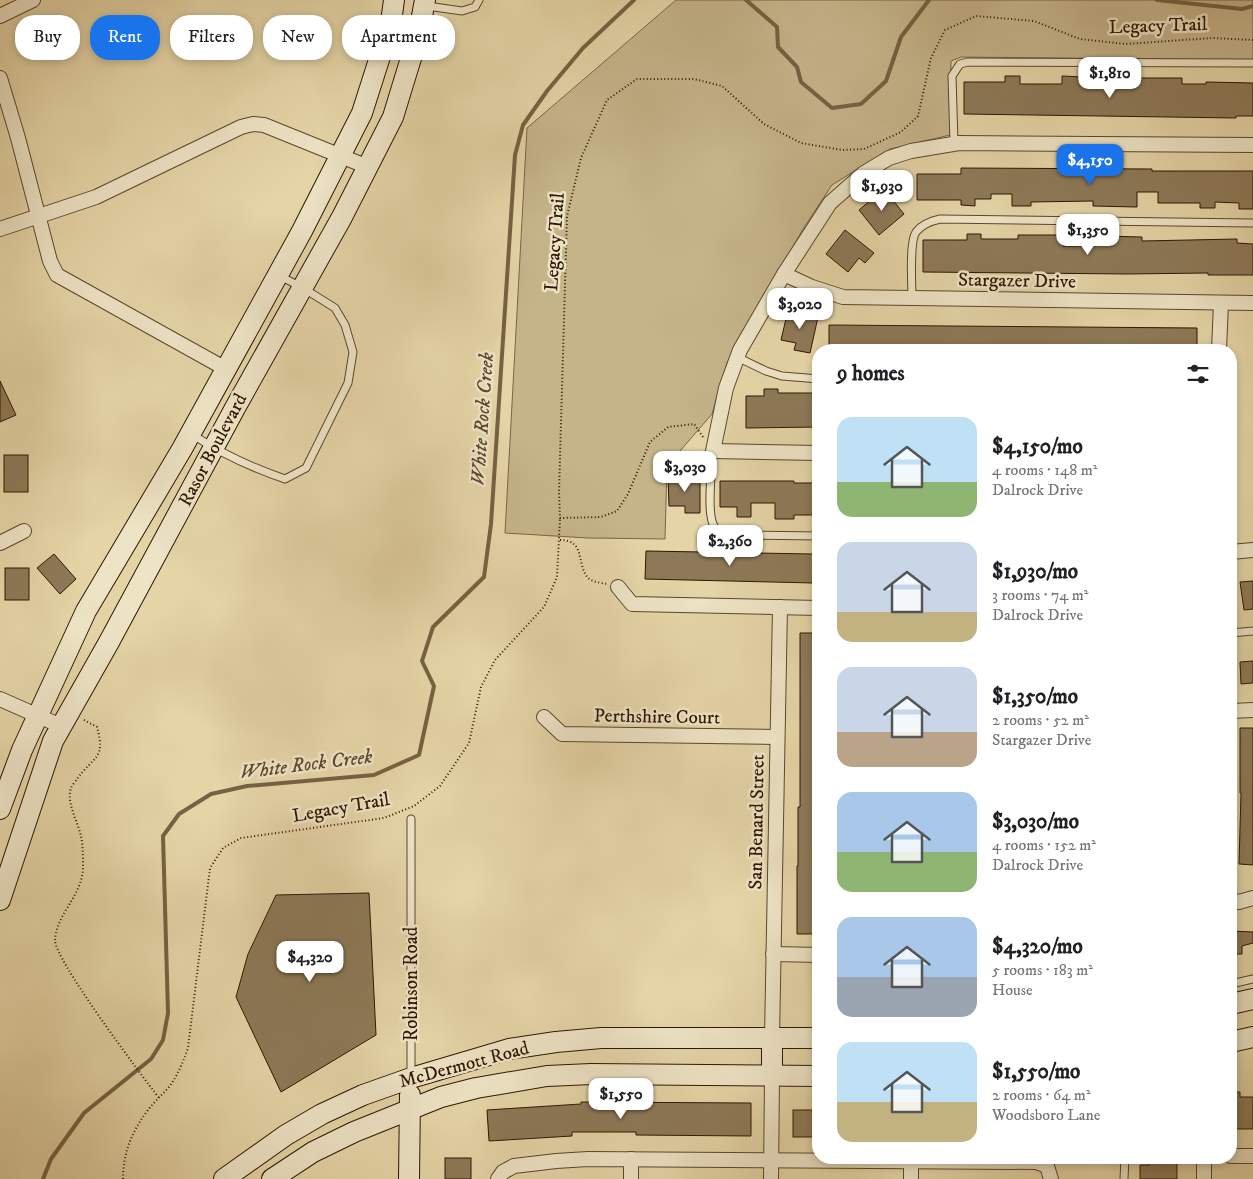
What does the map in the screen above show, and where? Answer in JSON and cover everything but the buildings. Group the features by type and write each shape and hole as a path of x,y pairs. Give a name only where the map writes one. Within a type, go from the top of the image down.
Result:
{"main road":[{"name":"Rasor Boulevard","path":"0,809 22,750 86,611 190,434 278,275 362,114 391,22 394,0"},
{"name":"Rasor Boulevard","path":"0,900 53,741 70,722 110,642 213,448 342,217 393,117 419,32 424,3"},
{"path":"1237,1003 1253,999"},
{"path":"1237,1041 1253,1037"},
{"name":"McDermott Road","path":"224,1179 286,1135 322,1114 363,1095 411,1078 509,1049 601,1038 812,1038"},
{"path":"772,1038 772,1076"},
{"name":"McDermott Road","path":"272,1179 313,1152 340,1138 410,1108 476,1088 546,1076 591,1074 812,1076"},
{"name":"Robinson Road","path":"409,1179 411,1078"}],"street":[{"path":"0,16 33,0"},
{"path":"0,78 18,138 50,261 58,276 226,368"},
{"path":"0,229 96,197 241,127 253,124 264,125 368,167"},
{"path":"812,453 713,451 726,388 738,357 784,274 830,203 864,173 889,158 911,151 954,144 1253,145"},
{"name":"Stargazer Drive","path":"784,274 843,298 1253,303"},
{"path":"1219,344 1221,303"},
{"path":"0,543 24,530"},
{"path":"1237,551 1253,550"},
{"path":"618,587 632,604 812,608"},
{"name":"San Benard Street","path":"772,1038 780,607"},
{"path":"0,699 38,716 70,722"},
{"path":"1237,711 1253,710"},
{"name":"Perthshire Court","path":"544,717 562,734 777,737"},
{"path":"1237,902 1253,898"},
{"path":"773,954 812,955"},
{"path":"771,1179 772,1076"},
{"path":"1237,1156 1253,1156"},
{"path":"631,1159 631,1179"},
{"path":"501,1175 514,1166 556,1161 631,1159 812,1161"},
{"path":"911,1164 911,1179"},
{"path":"1038,1164 1049,1173"},
{"path":"1204,1164 1204,1179"}],"lane":[{"path":"424,3 462,11 475,7 479,0"},
{"path":"954,144 952,76 960,64 968,62 1253,63"},
{"path":"912,298 912,240 917,231 927,222 940,219 1253,223"},
{"path":"190,434 213,448 258,470 286,479 306,468 348,383 353,352 345,325 335,308 278,275"},
{"path":"738,357 766,371 782,376 812,379"},
{"path":"713,451 710,514 712,522 718,531 730,535 812,536"},
{"path":"1237,632 1253,631"},
{"name":"Robinson Road","path":"411,819 411,1078"},
{"path":"1237,983 1253,979"},
{"path":"1124,1179 1125,1164"}],"path":[{"name":"Legacy Trail","path":"123,1179 123,1165 131,1136 148,1110 170,1086 180,1069 188,1048 210,868 223,848 241,838 384,818 414,806 440,786 469,743 481,687 495,660 544,607 558,577 567,216 581,158 607,100 637,79 694,79 722,86 764,124 801,144 842,150 864,149 902,132 918,116 931,58 945,30 976,16 1034,21 1080,39 1125,44 1213,38 1253,40"},
{"path":"560,518 601,517 617,512 628,494 650,442 668,427 694,424"},
{"path":"560,540 572,542 578,548 584,572 589,579 618,587"},
{"path":"70,722 97,727 101,742 98,757 84,768 71,788 72,809 81,835 83,876 73,901 59,920 55,942 63,962 123,1050 159,1098"}],"shaded area":[{"path":"676,0 1253,0 1253,60 961,57 951,61 950,135 890,149 832,185 803,229 727,363 712,414 667,466 665,539 588,538 505,533 527,128"}],"waterway":[{"name":"White Rock Creek","path":"43,1179 51,1159 84,1113 151,1059 163,1040 168,1013 163,836 179,814 211,794 247,786 374,775 419,755 434,686 422,661 433,627 484,577 491,524 515,155 523,125 547,91 583,48 634,0"},
{"path":"746,0 777,27 778,47 797,67 801,82 832,108 861,104 886,81 901,37 929,0"},
{"path":"1157,0 1242,9 1253,6"}]}
